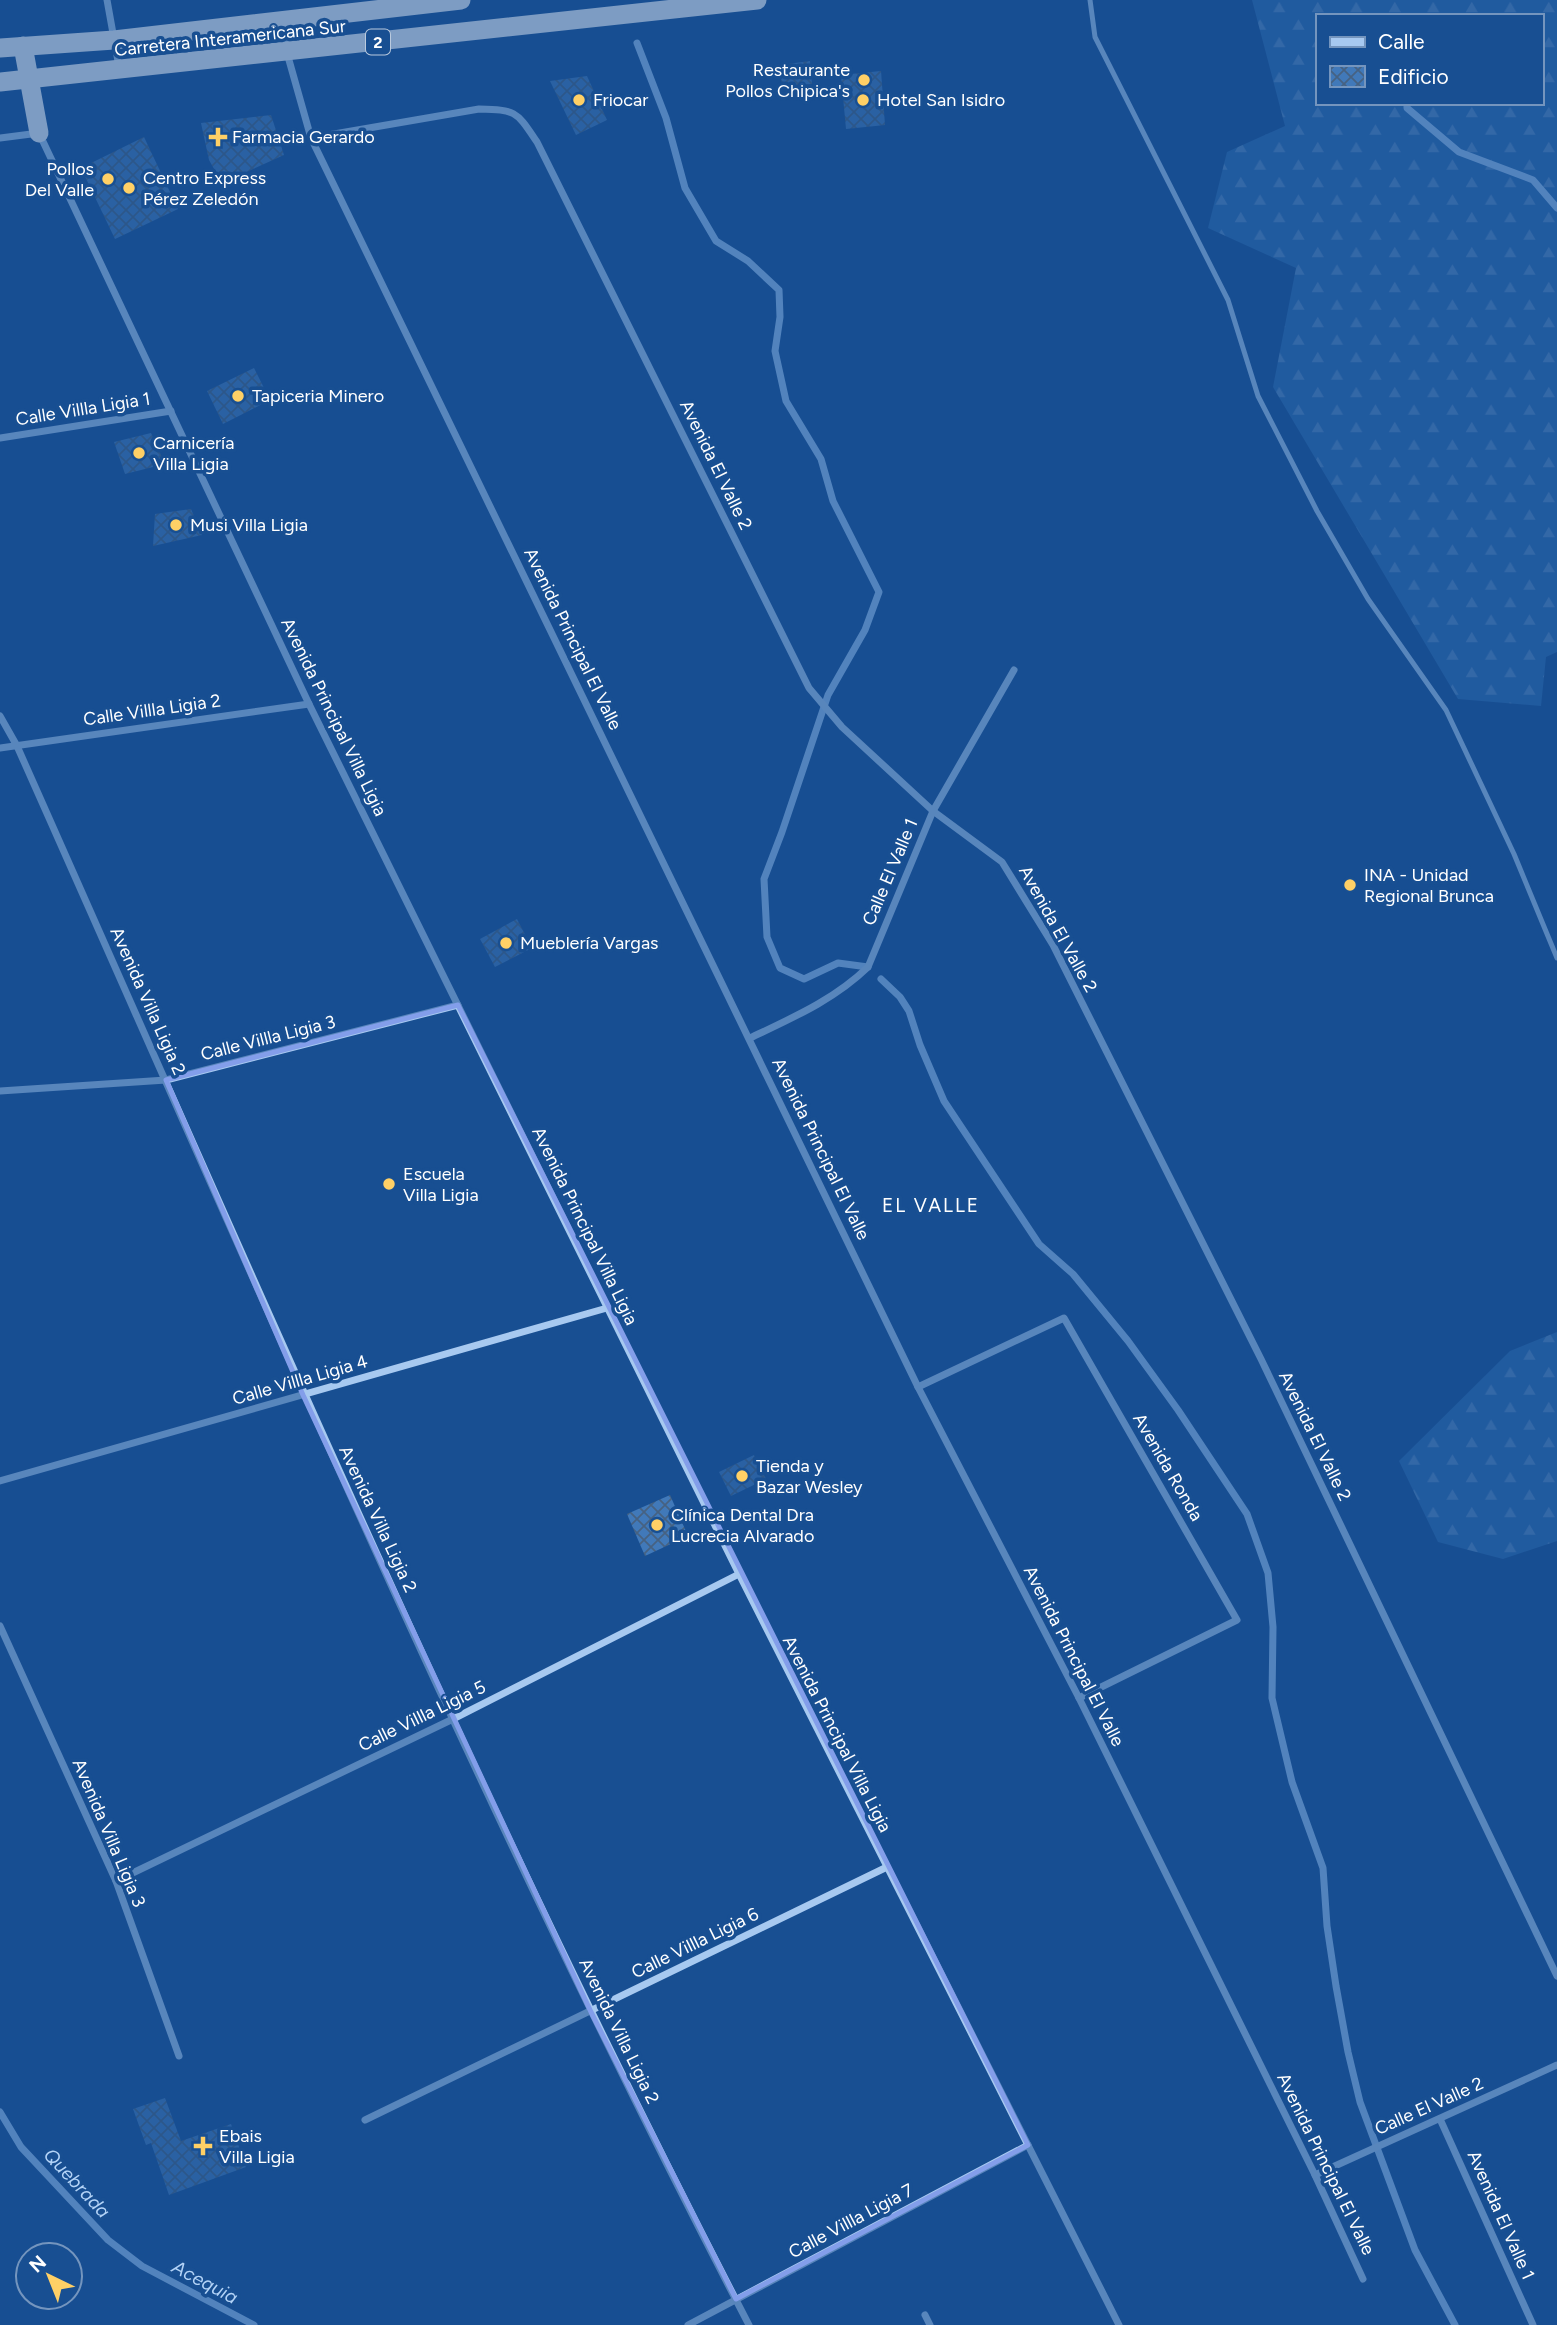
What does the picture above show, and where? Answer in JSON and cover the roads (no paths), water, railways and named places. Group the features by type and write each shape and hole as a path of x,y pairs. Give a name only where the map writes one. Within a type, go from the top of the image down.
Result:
{"highway":[{"name":"Carretera Interamericana Sur","path":"0,48 114,40 461,0"},
{"name":"Carretera Interamericana Sur","path":"0,82 757,0"},
{"path":"23,46 39,133"}],"street":[{"path":"107,0 120,71"},
{"name":"Avenida Principal El Valle","path":"282,20 287,53 311,138 918,1387 1079,1698 1315,2175 1363,2279"},
{"name":"Avenida El Valle 2","path":"311,138 479,109 507,109 521,118 537,142 809,688 835,718 933,811 1002,862 1053,945 1261,1359 1557,1976"},
{"path":"0,138 39,133"},
{"name":"Avenida Principal Villa Ligia","path":"39,133 309,704 739,1574 1119,2325"},
{"name":"Calle Villla Ligia 1","path":"0,438 171,411"},
{"name":"Calle El Valle 1","path":"750,1038 811,1009 853,981 868,967 933,811 1014,670"},
{"name":"Calle Villla Ligia 2","path":"0,748 309,704"},
{"name":"Avenida Villa Ligia 2","path":"0,716 17,746 303,1395 453,1719 591,2012 749,2325"},
{"name":"Calle Villla Ligia 3","path":"0,1091 166,1080 458,1005"},
{"name":"Calle Villla Ligia 4","path":"0,1481 607,1308"},
{"name":"Avenida Ronda","path":"918,1387 1064,1318 1237,1620 1079,1698"},
{"name":"Calle Villla Ligia 5","path":"116,1881 453,1719 739,1574"},
{"name":"Avenida Villa Ligia 3","path":"0,1626 116,1881 179,2056"},
{"name":"Calle Villla Ligia 6","path":"365,2120 887,1867"},
{"name":"Calle El Valle 2","path":"1315,2175 1557,2066"},
{"name":"Avenida El Valle 1","path":"1440,2119 1533,2325"},
{"name":"Calle Villla Ligia 7","path":"688,2325 1028,2145"},
{"path":"925,2315 930,2325"}],"lane":[{"path":"1090,0 1095,37 1228,300 1258,396 1317,511 1368,600 1446,710 1514,854 1557,958"}],"waterway":[{"path":"637,43 666,118 685,188 716,241 748,261 779,290 780,317 775,351 786,401 821,459 833,501 879,592 865,630 828,695 764,879 767,937 780,968 804,979 838,963 868,967"},
{"name":"Quebrada","path":"1407,105 1407,108 1459,152 1533,180 1557,208"},
{"path":"881,979 900,997 909,1011 944,1101 1039,1244 1073,1274 1128,1341 1247,1514 1268,1573 1273,1627 1272,1698 1292,1782 1323,1868 1327,1926 1336,1986 1360,2102 1415,2250 1455,2325"},
{"name":"Quebrada","path":"0,2112 21,2147 108,2240 142,2266 254,2325"}],"place":[{"name":"Restaurante Pollos Chipica's","path":"864,80"},
{"name":"Friocar","path":"579,100"},
{"name":"Hotel San Isidro","path":"863,100"},
{"name":"Farmacia Gerardo","path":"218,137"},
{"name":"Pollos Del Valle","path":"108,179"},
{"name":"Centro Express Pérez Zeledón","path":"129,188"},
{"name":"Tapiceria Minero","path":"238,396"},
{"name":"Carnicería Villa Ligia","path":"139,453"},
{"name":"Musi Villa Ligia","path":"176,525"},
{"name":"INA - Unidad Regional Brunca","path":"1350,885"},
{"name":"Mueblería Vargas","path":"506,943"},
{"name":"Escuela Villa Ligia","path":"389,1184"},
{"name":"Tienda y Bazar Wesley","path":"742,1476"},
{"name":"Clínica Dental Dra Lucrecia Alvarado","path":"657,1525"},
{"name":"Ebais Villa Ligia","path":"203,2146"}],"district":[{"name":"EL VALLE","path":"931,1205"}],"water label":[{"name":"Acequia","path":"205,2282"}]}
